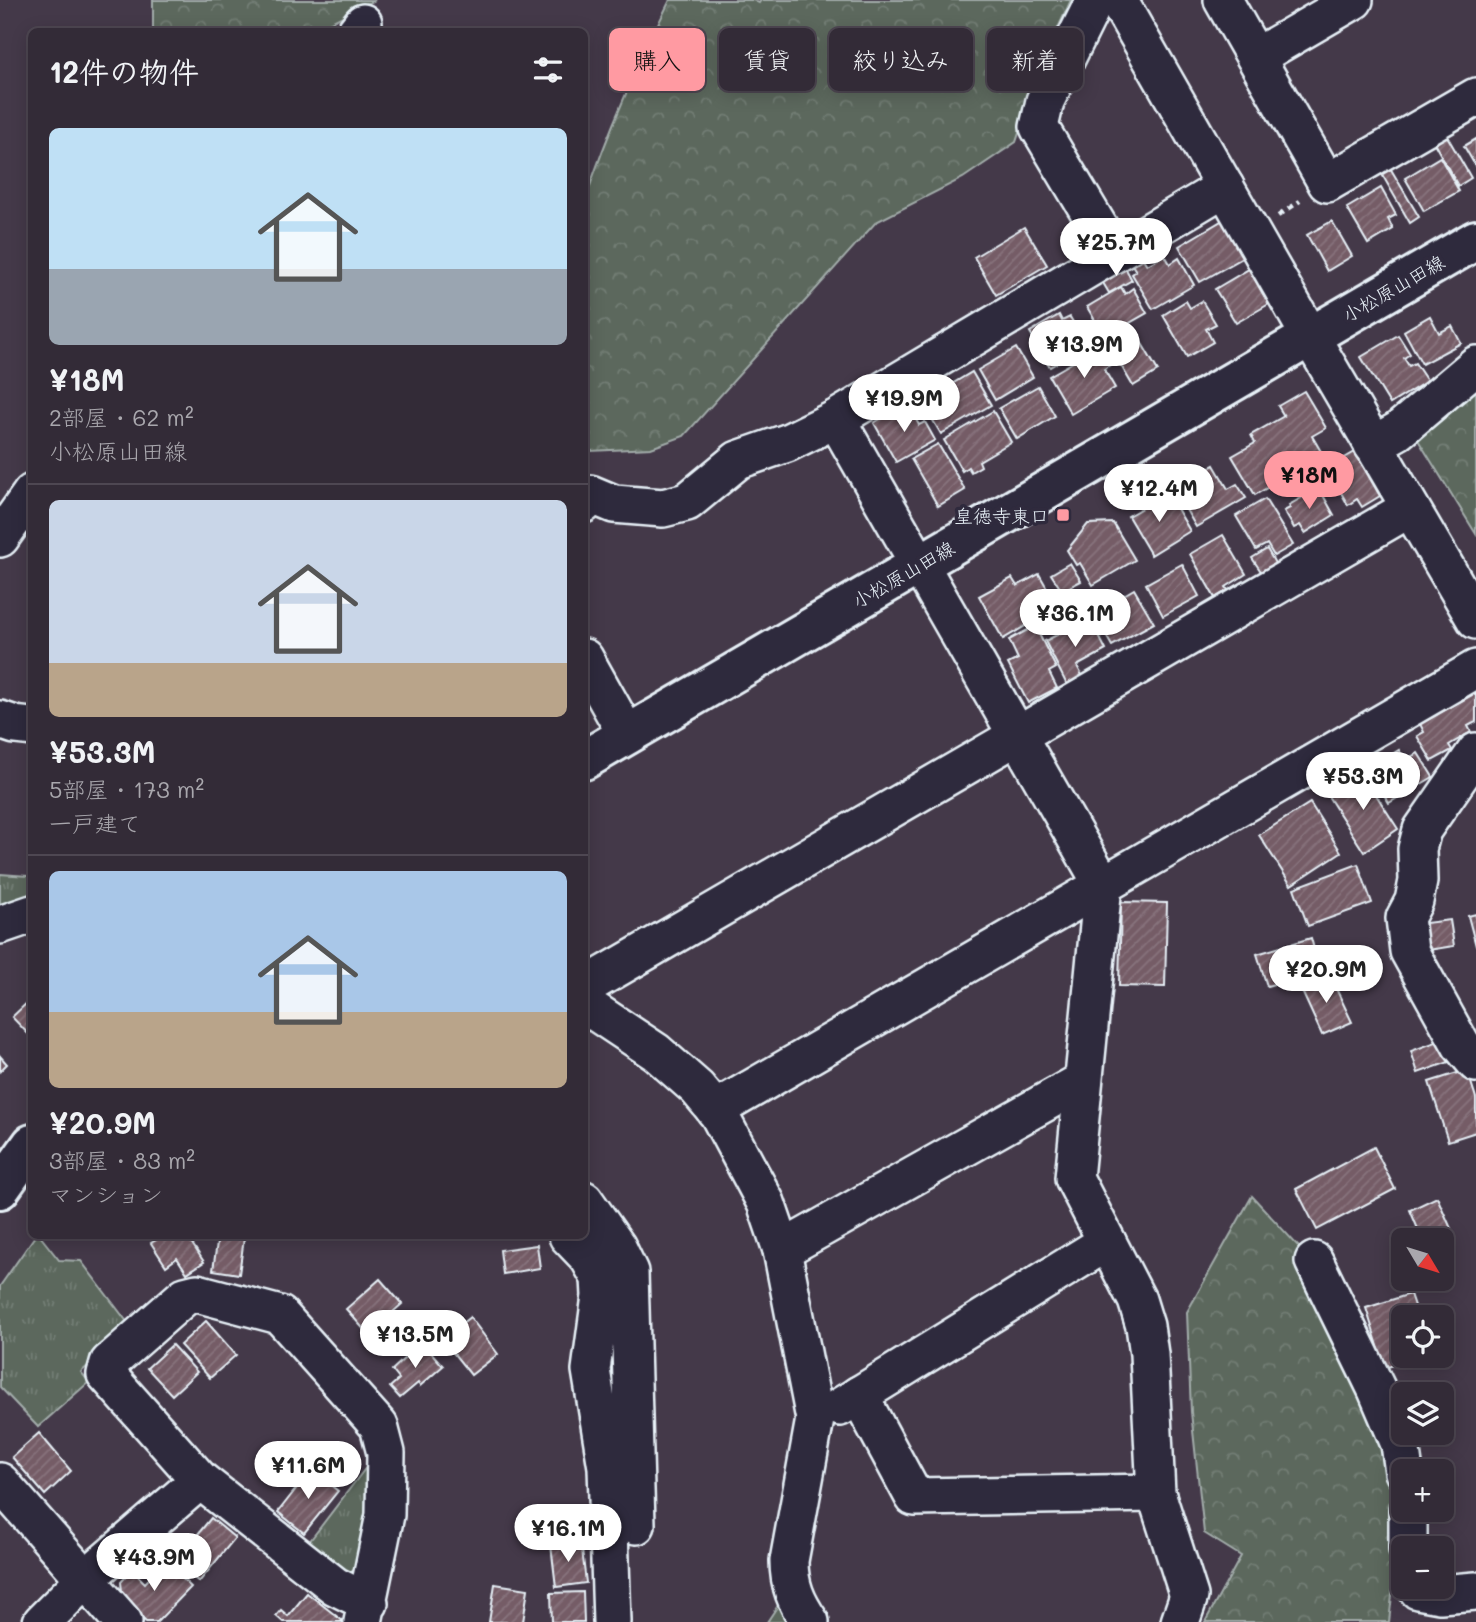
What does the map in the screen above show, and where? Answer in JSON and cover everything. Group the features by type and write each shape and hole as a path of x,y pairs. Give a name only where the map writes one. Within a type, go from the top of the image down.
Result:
{"street":[{"path":"1095,0 1045,102 1038,127 1114,253"},
{"path":"1118,0 1310,337 1476,620"},
{"path":"1223,0 1327,183 1476,97"},
{"path":"1256,57 1354,0"},
{"path":"588,497 590,494 614,505 663,508 687,502 738,460 787,443 836,419 1225,187"},
{"name":"小松原山田線","path":"588,758 1476,240"},
{"path":"1373,445 1398,431 1476,365"},
{"path":"836,419 1103,885 1074,1178 1137,1300 1144,1326 1149,1354 1156,1493 1189,1596 1180,1622"},
{"path":"0,538 28,499"},
{"path":"588,985 1410,508"},
{"path":"588,664 628,735"},
{"path":"715,1110 1476,669"},
{"path":"0,720 28,727"},
{"path":"1476,752 1422,830 1417,849 1418,881 1414,901 1405,918 1409,951 1461,1045 1476,1063"},
{"path":"0,925 28,915"},
{"path":"588,1007 677,1069 715,1110 766,1203 782,1250 814,1419 789,1561 789,1581 797,1602 810,1622"},
{"path":"782,1250 1083,1081"},
{"path":"0,1189 28,1150"},
{"path":"588,1206 617,1247 629,1272 636,1524"},
{"path":"571,1239 589,1258 600,1278 601,1296 591,1370 607,1467 612,1622"},
{"path":"814,1419 835,1410 1107,1242"},
{"path":"1314,1261 1386,1412 1400,1444 1402,1459"},
{"path":"197,1293 280,1315 379,1426 386,1452 385,1515 366,1612 200,1480 106,1374 109,1363 185,1296 197,1293"},
{"path":"859,1395 914,1497 1156,1493"},
{"path":"42,1622 85,1579 200,1480"},
{"path":"4,1493 123,1622"},
{"path":"1454,1593 1476,1591"}],"path":[{"path":"1275,217 1327,183"}],"green space":[{"path":"153,0 375,0 319,28 153,28"},
{"path":"670,0 753,0 759,3 761,0 1071,0 1058,28 987,28 987,91 1033,91 1016,142 963,178 876,222 684,436 651,448 590,451 588,192 628,91 705,91 705,28 656,28"},
{"path":"1476,380 1476,534 1415,435"},
{"path":"0,874 28,876 28,897 0,906"},
{"path":"1252,1196 1320,1270 1399,1459 1391,1459 1391,1522 1400,1522 1399,1536 1391,1536 1389,1622 1205,1622 1241,1556 1204,1533 1191,1412 1187,1312"},
{"path":"33,1239 42,1239 59,1260 81,1261 131,1327 81,1372 89,1382 38,1427 0,1387 0,1286"},
{"path":"371,1461 360,1570 346,1573 309,1542"},
{"path":"783,1598 795,1622 767,1622"}],"building":[{"path":"1447,136 1471,178 1458,186 1434,143"},
{"path":"1476,139 1476,167 1464,146"},
{"path":"1440,157 1459,191 1424,211 1405,178"},
{"path":"1389,166 1419,217 1410,223 1380,171"},
{"path":"1381,188 1396,215 1388,219 1393,229 1368,244 1347,208"},
{"path":"1223,220 1244,257 1200,282 1179,246"},
{"path":"1332,221 1352,256 1327,271 1307,235"},
{"path":"1024,227 1047,265 996,295 974,257"},
{"path":"1140,254 1147,265 1165,255 1170,264 1179,258 1194,285 1153,309 1132,274 1136,271 1129,260"},
{"path":"1122,262 1132,280 1109,293 1099,276"},
{"path":"1249,269 1269,304 1236,323 1215,289"},
{"path":"1121,287 1125,294 1133,288 1147,313 1105,337 1087,307"},
{"path":"1186,301 1190,308 1202,301 1216,324 1206,329 1213,342 1187,357 1163,315"},
{"path":"1059,315 1062,321 1070,317 1087,346 1050,367 1030,332"},
{"path":"1430,316 1439,333 1452,326 1461,343 1422,364 1404,331"},
{"path":"1134,330 1158,371 1133,386 1109,345"},
{"path":"1398,335 1410,354 1404,358 1409,366 1415,363 1427,381 1390,404 1361,357"},
{"path":"1103,345 1113,363 1104,369 1115,388 1071,414 1049,376"},
{"path":"1016,348 1033,377 995,400 978,370"},
{"path":"972,372 991,405 941,434 922,402"},
{"path":"1038,386 1055,416 1017,439 999,408"},
{"path":"1304,391 1326,428 1312,436 1323,455 1255,495 1232,456 1255,443 1251,435 1284,416 1278,406"},
{"path":"908,406 919,425 925,422 935,440 896,462 874,423"},
{"path":"993,411 1011,442 979,461 981,466 971,472 968,467 962,471 944,440"},
{"path":"938,444 965,490 938,506 911,459"},
{"path":"1355,452 1380,496 1362,507 1357,499 1348,505 1327,468"},
{"path":"1214,465 1228,489 1237,484 1246,498 1196,527 1174,489"},
{"path":"1319,488 1334,515 1305,533 1300,525 1294,528 1284,511 1290,508 1289,505"},
{"path":"1168,493 1190,531 1151,555 1128,516"},
{"path":"1265,499 1293,545 1274,556 1267,544 1256,550 1236,516"},
{"path":"1113,523 1135,560 1093,585 1080,563 1076,565 1067,550 1088,524"},
{"path":"1223,535 1246,574 1215,598 1190,554"},
{"path":"1267,549 1276,565 1262,573 1252,558"},
{"path":"1070,563 1081,581 1062,591 1051,574"},
{"path":"1182,564 1199,596 1163,616 1146,584"},
{"path":"1039,574 1058,607 1003,639 979,596 1012,578 1017,586"},
{"path":"1134,589 1154,623 1112,646 1093,613"},
{"path":"1090,618 1106,650 1077,666 1083,677 1067,685 1045,641"},
{"path":"1035,626 1056,668 1049,672 1057,688 1028,703 1008,664 1018,659 1009,640"},
{"path":"1476,693 1476,722 1468,726 1471,732 1449,745 1452,750 1432,761 1417,736 1424,732 1420,724"},
{"path":"1399,750 1405,760 1418,753 1433,777 1389,803 1368,769"},
{"path":"1362,773 1398,829 1364,852 1328,796"},
{"path":"1310,803 1341,852 1291,885 1259,835"},
{"path":"1358,864 1372,903 1308,926 1294,888"},
{"path":"1121,902 1167,903 1165,987 1119,986"},
{"path":"1476,914 1476,946 1468,916"},
{"path":"1450,920 1454,946 1428,950 1425,923"},
{"path":"1311,938 1320,971 1267,986 1257,954"},
{"path":"1329,974 1352,1022 1322,1035 1300,987"},
{"path":"28,1002 28,1034 12,1017"},
{"path":"1444,1039 1452,1061 1418,1073 1411,1051"},
{"path":"0,1056 7,1064 0,1071"},
{"path":"1467,1070 1476,1098 1476,1132 1448,1141 1429,1082"},
{"path":"1374,1147 1395,1189 1317,1230 1296,1189"},
{"path":"1437,1197 1451,1228 1418,1228 1410,1210"},
{"path":"158,1239 189,1239 204,1262 187,1273 177,1258 166,1266 151,1243"},
{"path":"218,1239 244,1239 239,1274 213,1270"},
{"path":"537,1245 540,1268 503,1274 500,1250"},
{"path":"380,1279 402,1304 368,1334 346,1309"},
{"path":"1410,1294 1414,1305 1391,1305 1391,1366 1385,1368 1366,1308"},
{"path":"470,1317 498,1354 471,1375 442,1339"},
{"path":"206,1321 236,1355 210,1378 180,1345"},
{"path":"422,1342 443,1366 420,1386 418,1383 400,1398 390,1387 399,1379 392,1370"},
{"path":"172,1345 197,1372 172,1395 147,1368"},
{"path":"39,1433 71,1471 45,1495 12,1457"},
{"path":"311,1470 338,1491 304,1533 278,1512"},
{"path":"211,1518 235,1538 199,1582 175,1562"},
{"path":"581,1541 586,1583 556,1587 551,1545"},
{"path":"165,1562 191,1587 157,1622 146,1622 123,1600 121,1582 132,1570 145,1583"},
{"path":"495,1584 528,1589 523,1622 489,1622"},
{"path":"583,1592 584,1622 552,1622 551,1593"},
{"path":"307,1593 344,1622 283,1622 276,1616 281,1610 288,1616"}],"place":[{"name":"皇徳寺東口","path":"1063,515"}]}
